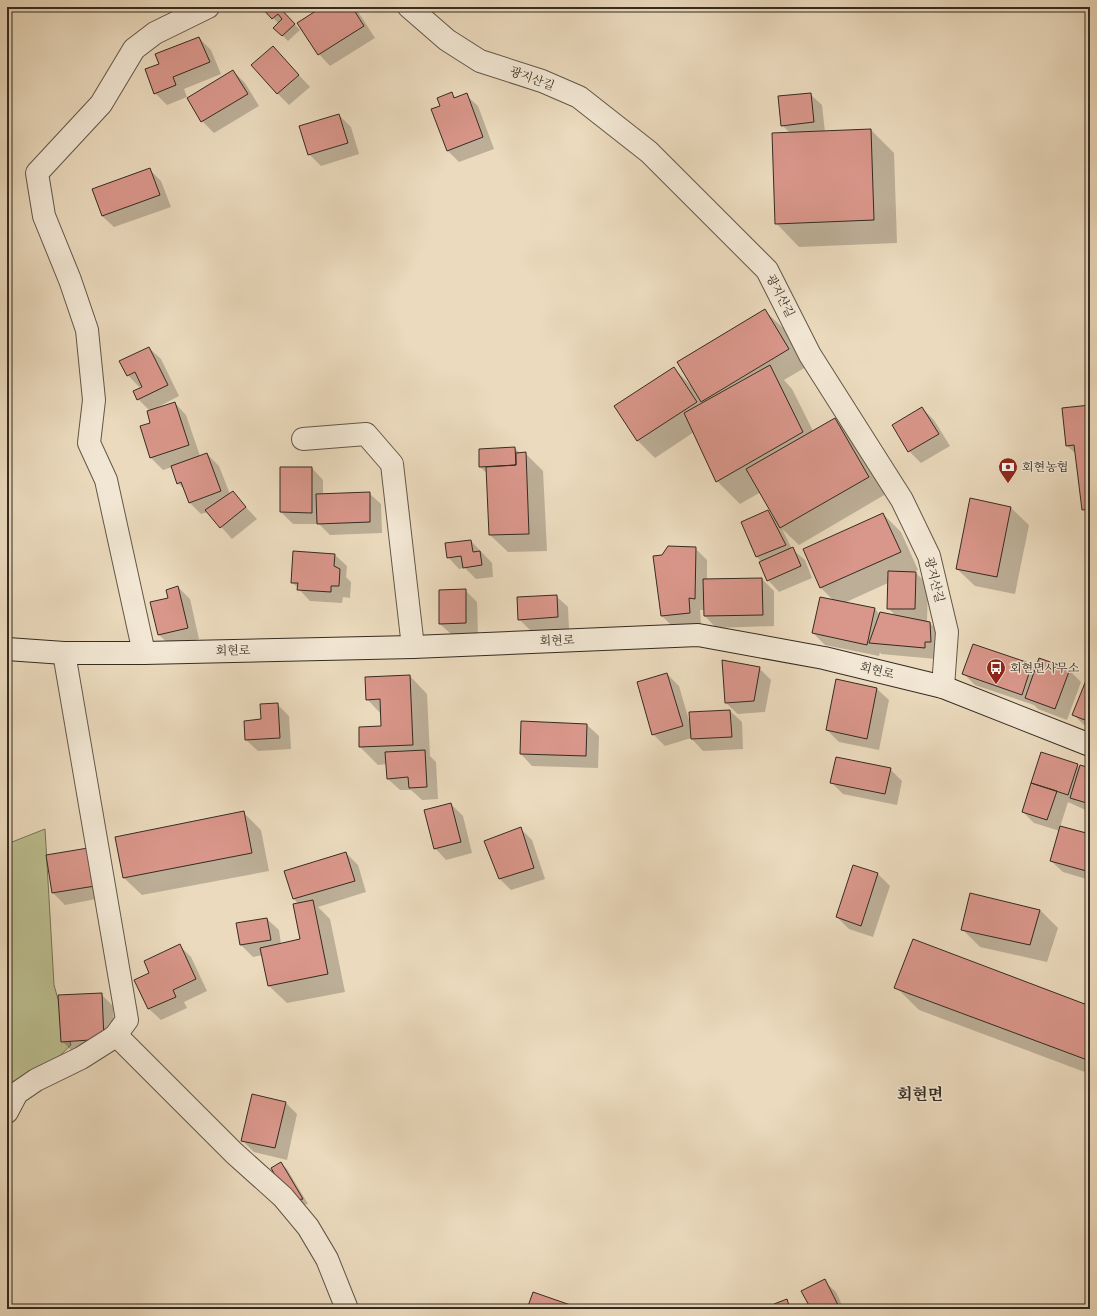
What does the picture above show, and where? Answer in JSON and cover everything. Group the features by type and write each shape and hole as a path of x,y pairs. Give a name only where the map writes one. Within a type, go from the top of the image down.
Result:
{"street":[{"path":"144,653 106,480 89,443 94,400 87,330 70,280 44,216 37,173 101,104 134,49 155,33 208,7"},
{"name":"광지산길","path":"409,7 446,40 480,61 542,82 579,97 649,152 767,270 810,355 902,500 929,556 947,632 942,687"},
{"path":"303,439 366,434 392,464 413,647"},
{"name":"회현로","path":"7,649 64,653 144,653 413,647 698,635 824,658 942,687 1090,745"},
{"path":"7,1112 17,1093 36,1080 81,1058 116,1035 127,1020 64,653"},
{"path":"116,1035 234,1153 283,1197 308,1227 327,1259 347,1309"}],"green space":[{"path":"45,829 54,985 71,1045 7,1106 7,844"}],"building":[{"path":"261,7 279,7 295,24 282,36 273,28 282,19 278,14 272,19"},
{"path":"322,7 352,7 364,26 318,55 297,23"},
{"path":"199,37 210,62 173,77 176,85 154,94 145,69 159,64 155,54"},
{"path":"273,46 299,75 277,94 251,65"},
{"path":"233,70 248,94 201,122 187,98"},
{"path":"452,92 454,98 467,93 483,137 447,151 431,109 440,106 437,98"},
{"path":"811,93 814,122 781,126 778,96"},
{"path":"339,114 348,143 308,155 299,126"},
{"path":"871,129 874,220 775,224 772,133"},
{"path":"150,168 160,195 102,216 92,189"},
{"path":"765,309 789,349 701,402 677,362"},
{"path":"149,347 168,385 137,400 133,391 142,387 135,372 127,376 119,361"},
{"path":"770,365 803,432 716,482 684,413"},
{"path":"674,367 697,402 637,441 614,406"},
{"path":"175,402 189,445 150,458 140,426 150,423 147,411"},
{"path":"1090,405 1090,509 1082,510 1074,445 1066,446 1062,408"},
{"path":"922,407 939,434 908,452 892,425"},
{"path":"835,418 869,477 780,528 746,469"},
{"path":"515,447 516,465 479,467 479,449"},
{"path":"526,452 529,534 489,535 486,467 516,465 516,453"},
{"path":"207,453 221,491 189,503 181,482 177,484 171,466"},
{"path":"280,467 312,467 312,513 280,512"},
{"path":"233,491 246,507 220,528 205,510"},
{"path":"370,492 370,522 317,524 316,494"},
{"path":"970,498 1011,507 997,577 956,569"},
{"path":"768,510 786,545 756,557 741,522"},
{"path":"883,513 901,552 820,588 803,549"},
{"path":"471,540 473,552 480,551 482,565 463,568 461,556 447,558 445,543"},
{"path":"668,546 696,547 695,599 689,598 690,613 661,616 653,556 662,555"},
{"path":"793,547 801,566 767,581 759,562"},
{"path":"293,551 335,554 334,566 340,569 339,586 331,586 331,592 297,590 298,583 291,583"},
{"path":"888,571 916,572 915,609 887,609"},
{"path":"762,578 763,615 704,616 703,579"},
{"path":"178,586 188,628 158,635 150,602 168,598 166,590"},
{"path":"466,589 466,623 439,624 439,590"},
{"path":"557,595 558,617 518,620 517,597"},
{"path":"820,597 875,608 867,645 812,633"},
{"path":"880,612 930,622 931,642 925,642 925,648 869,643"},
{"path":"973,644 1032,664 1022,695 962,674"},
{"path":"1039,658 1070,669 1055,709 1025,698"},
{"path":"722,660 760,667 754,701 725,703"},
{"path":"667,673 683,726 652,735 637,682"},
{"path":"1090,673 1090,722 1072,715"},
{"path":"410,675 413,745 359,747 359,727 381,726 380,699 366,700 365,677"},
{"path":"836,679 877,688 867,739 826,730"},
{"path":"278,703 280,738 245,740 244,721 261,719 260,704"},
{"path":"730,710 732,737 691,739 689,712"},
{"path":"521,721 587,724 586,756 520,754"},
{"path":"425,750 427,787 409,788 408,777 387,779 385,752"},
{"path":"1041,752 1078,764 1068,795 1031,783"},
{"path":"836,757 891,768 885,794 830,783"},
{"path":"1080,765 1090,768 1090,804 1070,798"},
{"path":"1031,783 1057,791 1047,820 1022,812"},
{"path":"451,803 461,842 434,849 424,810"},
{"path":"244,811 252,853 123,878 115,837"},
{"path":"1060,826 1090,834 1090,872 1050,861"},
{"path":"521,827 534,868 499,879 484,841"},
{"path":"88,848 95,886 52,893 46,855"},
{"path":"346,852 355,881 293,899 284,871"},
{"path":"853,865 878,873 861,926 836,917"},
{"path":"970,893 1040,910 1030,945 961,930"},
{"path":"313,900 328,974 268,986 260,948 300,939 293,904"},
{"path":"267,918 271,940 240,945 236,923"},
{"path":"913,939 1090,1006 1090,1061 894,988"},
{"path":"180,944 196,979 173,990 176,997 148,1009 134,980 149,973 144,961"},
{"path":"102,993 104,1039 61,1042 58,995"},
{"path":"252,1094 286,1102 275,1148 241,1141"},
{"path":"281,1162 303,1199 290,1201 271,1168"},
{"path":"825,1279 840,1309 811,1309 801,1291"},
{"path":"533,1292 582,1309 527,1309"},
{"path":"787,1299 790,1309 776,1309 774,1304"}],"place":[{"name":"회현농협","path":"1008,484"},
{"name":"회현면사무소","path":"996,685"}],"district":[{"name":"회현면","path":"920,1096"}]}
